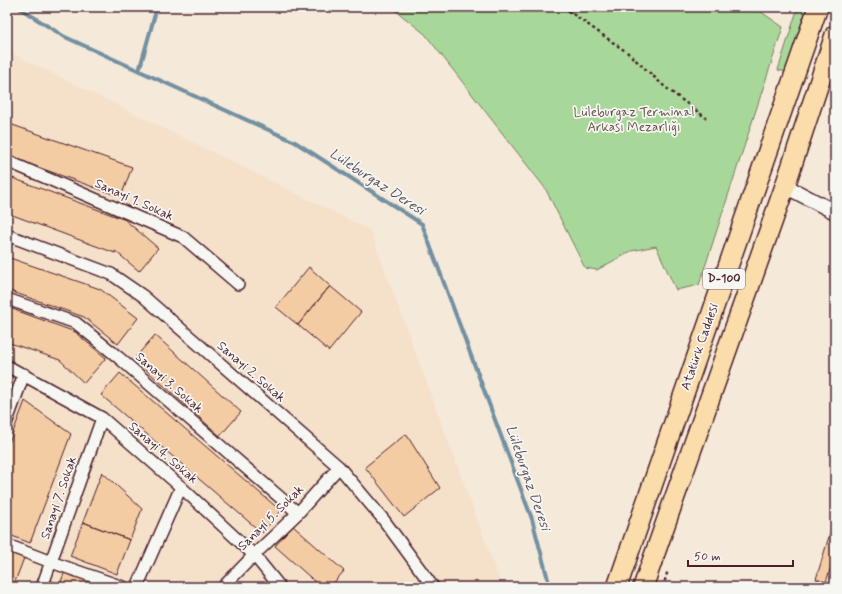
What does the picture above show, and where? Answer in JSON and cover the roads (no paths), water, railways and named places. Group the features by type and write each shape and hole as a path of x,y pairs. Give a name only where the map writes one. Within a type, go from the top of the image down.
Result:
{"highway":[{"name":"Atatürk Caddesi","path":"617,587 818,7"},
{"name":"Atatürk Caddesi","path":"643,587 785,186 835,35"}],"street":[{"name":"Sanayi 1. Sokak","path":"7,161 183,238 238,284"},
{"path":"785,186 835,212"},
{"name":"Sanayi 2. Sokak","path":"7,235 111,274 143,296 339,467 383,519 432,587"},
{"name":"Sanayi 3. Sokak","path":"7,299 76,323 118,357 298,513"},
{"name":"Sanayi 4. Sokak","path":"7,366 102,418 181,487 254,555 280,587"},
{"path":"7,421 24,374"},
{"name":"Sanayi 7. Sokak","path":"42,587 102,418"},
{"name":"Sanayi 5. Sokak","path":"223,587 298,513 339,467"},
{"path":"137,587 181,487"},
{"path":"7,545 123,587"}],"waterway":[{"name":"Lüleburgaz Deresi","path":"18,7 63,36 295,142 422,224 532,519 550,587"},
{"path":"139,71 157,7"}],"park label":[{"name":"Lüleburgaz Terminal Arkası Mezarlığı","path":"634,120"}]}
